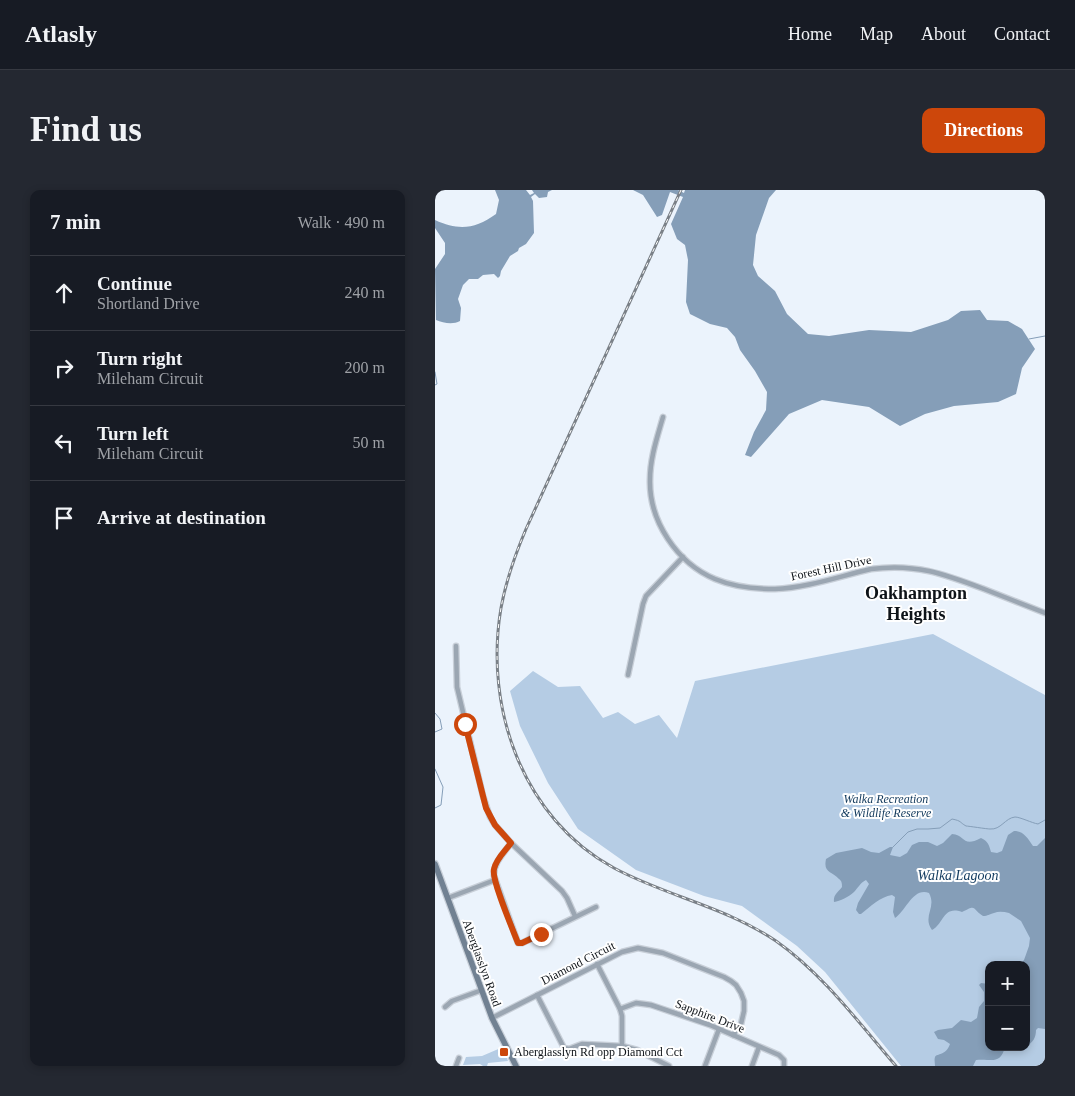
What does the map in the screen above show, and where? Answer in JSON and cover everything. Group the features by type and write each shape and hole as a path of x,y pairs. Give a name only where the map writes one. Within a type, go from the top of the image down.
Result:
{"main road":[{"name":"Aberglasslyn Road","path":"435,864 492,1018 516,1066"}],"street":[{"name":"Forest Hill Drive","path":"663,417 650,467 649,482 655,513 659,524 672,545 699,571 714,579 750,588 776,589 802,586 882,568 918,568 943,574 1045,613"},
{"path":"629,674 646,596 683,557"},
{"path":"456,646 457,687 486,808 495,825 511,843 562,891 575,916"},
{"path":"511,843 496,864 493,872 518,943 522,943 596,907"},
{"path":"448,898 495,880"},
{"name":"Diamond Circuit","path":"492,1018 621,952 637,948 663,953 724,977 736,985 744,1002 744,1011 741,1024 733,1035"},
{"path":"597,964 620,1009 622,1016 622,1046"},
{"path":"445,1007 452,1000 482,990"},
{"path":"537,995 564,1048 582,1044 622,1046 637,1050 669,1066"},
{"name":"Sapphire Drive","path":"620,1009 637,1003 651,1005 694,1019 779,1055 783,1060 784,1066"},
{"path":"705,1066 719,1029"},
{"path":"752,1066 759,1047"},
{"path":"456,1066 459,1058"}],"green space":[{"name":"Walka Recreation & Wildlife Reserve","path":"933,634 1045,695 1045,1066 901,1066 825,972 797,946 742,906 704,896 636,870 578,829 548,783 520,726 510,691 533,671 558,687 580,686 603,718 618,712 635,724 659,715 677,738 695,681"},
{"path":"503,1047 508,1061 488,1063 487,1066 480,1064 463,1065 466,1057 482,1056"}],"water":[{"path":"495,190 526,190 530,195 534,193 532,190 552,190 548,192 547,197 539,198 535,194 531,197 533,201 534,233 526,244 510,256 500,276 498,278 494,274 483,275 478,279 469,279 463,285 458,299 461,308 460,321 448,323 436,320 435,269 445,254 445,243 435,228 435,220 459,227 481,223 496,214 499,200"},
{"path":"633,190 678,190 684,193 685,190 776,190 769,198 756,235 753,265 758,276 775,291 787,314 808,334 829,336 869,330 911,332 948,320 961,311 980,310 987,320 1008,321 1022,329 1035,349 1022,368 1016,394 998,402 954,406 925,414 900,426 869,407 822,400 789,414 751,457 745,455 754,432 766,410 767,392 740,350 735,337 727,328 710,324 690,314 686,302 688,260 685,245 677,239 671,224 683,197 670,192 662,215 657,217 643,195"},
{"name":"Walka Lagoon","path":"1017,831 1023,834 1033,846 1037,846 1045,838 1045,1029 1038,1028 1034,1040 1030,1044 1030,961 1023,961 1030,938 1021,921 1009,913 998,912 983,916 974,908 970,908 962,912 951,911 947,913 932,930 928,920 931,898 929,893 923,892 914,896 895,918 893,912 895,897 892,895 880,900 859,914 856,910 858,903 869,884 866,880 850,896 834,902 835,895 842,887 842,883 827,869 825,864 826,859 836,853 862,848 879,853 893,847 890,855 900,857 907,853 912,845 919,842 928,842 937,846 952,834 970,842 981,838 988,844 991,852 997,853 1002,851 1008,835"},
{"path":"985,984 985,1051 1004,1051 1003,1053 998,1059 976,1060 973,1066 935,1066 935,1057 946,1051 950,1044 938,1039 934,1032 952,1028 961,1020 971,1022 977,1018 979,1007 984,1001 984,992 979,985"}],"waterway":[{"path":"1029,339 1045,336"},
{"path":"435,372 437,384 435,385"},
{"path":"435,713 440,719 442,729 435,732"},
{"path":"435,769 443,787 441,805 435,808"},
{"path":"893,847 908,832 917,829 940,828 952,819 966,826 990,829 997,828 1008,819 1015,817 1038,824 1045,820"}],"railway":[{"path":"681,190 526,529 511,568 501,608 497,646 499,683 505,721 517,756 533,790 555,820 582,847 614,868 634,878 737,919 776,941 825,984 896,1066"}],"place":[{"name":"Aberglasslyn Rd opp Diamond Cct","path":"504,1052"}],"district":[{"name":"Oakhampton Heights","path":"916,603"}],"route":[{"path":"465,724 486,808 495,825 511,843 498,860 494,869 497,886 518,943 541,934"}]}
